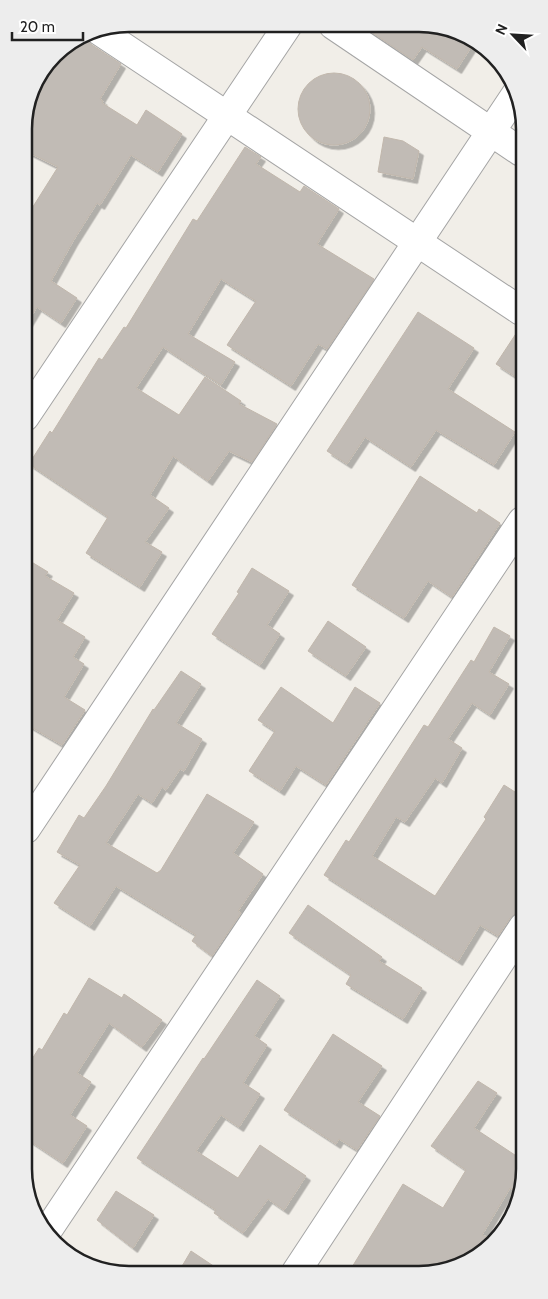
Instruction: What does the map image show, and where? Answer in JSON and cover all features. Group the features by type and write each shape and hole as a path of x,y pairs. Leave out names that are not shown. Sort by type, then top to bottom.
{"street":[{"path":"33,405 283,32"},
{"path":"344,32 516,149"},
{"path":"106,35 516,308"},
{"path":"32,819 511,101"},
{"path":"51,1226 516,531"},
{"path":"300,1266 515,939"}],"building":[{"path":"372,32 438,34 462,42 471,48 457,69 422,47 413,60"},
{"path":"88,42 121,64 100,99 103,101 102,103 137,125 146,110 182,134 158,172 131,155 100,205 97,203 51,281 77,298 61,323 37,307 33,314 33,207 58,167 33,154 34,110 42,86 56,65 65,56"},
{"path":"334,73 354,79 364,89 370,109 364,129 354,139 334,145 314,139 304,129 298,109 304,89 314,79"},
{"path":"384,137 403,141 419,151 413,179 378,172"},
{"path":"245,147 261,157 256,164 300,192 304,186 339,209 317,244 374,279 327,349 318,344 291,386 227,345 256,301 221,279 188,334 235,362 221,385 163,347 136,388 179,415 205,377 241,401 239,404 277,424 252,462 229,451 208,481 173,456 150,495 169,508 145,542 162,552 140,587 86,553 108,517 33,466 33,458 50,431 52,433 99,358 102,360 124,327 126,328 193,219 197,221"},
{"path":"418,312 474,348 448,389 515,432 494,465 436,430 411,467 365,437 347,464 327,451"},
{"path":"516,334 516,377 496,364"},
{"path":"420,476 477,513 479,509 500,523 452,597 428,581 404,618 352,585"},
{"path":"33,563 48,572 45,576 74,593 57,620 85,637 73,657 84,664 64,697 85,710 62,745 32,728"},
{"path":"252,568 289,591 267,625 280,634 260,665 212,634 239,593 237,592"},
{"path":"328,621 366,647 346,676 308,651"},
{"path":"494,627 510,636 489,672 509,684 490,715 472,703 448,739 462,748 442,783 435,778 405,822 396,817 372,856 435,896 486,819 484,817 504,785 515,792 515,914 498,936 480,925 458,961 324,875 346,840 349,842 424,725 428,727 471,660 474,662"},
{"path":"181,671 201,684 176,723 202,739 184,771 180,769 166,790 162,787 152,803 138,794 106,843 157,873 161,870 207,794 254,822 233,853 263,874 238,911 241,913 212,956 192,941 196,935 116,886 90,926 54,903 80,865 57,852 79,815 84,818 106,786 153,709"},
{"path":"281,687 333,723 355,687 380,703 326,785 296,766 280,791 249,771 275,731 258,720"},
{"path":"308,905 382,957 379,961 422,988 403,1019 346,984 351,975 289,933"},
{"path":"89,978 122,998 124,994 162,1020 142,1047 109,1023 77,1073 91,1082 70,1115 87,1126 63,1163 32,1142 32,1059 39,1048 42,1050 64,1013 67,1015"},
{"path":"257,980 280,996 254,1036 267,1045 243,1083 260,1094 239,1127 221,1115 196,1151 238,1178 260,1145 306,1176 284,1210 268,1199 243,1233 214,1213 216,1210 137,1158"},
{"path":"333,1034 382,1066 358,1102 380,1116 357,1150 339,1139 336,1144 284,1110"},
{"path":"478,1081 497,1093 474,1128 515,1155 515,1183 513,1190 510,1188 482,1235 487,1237 484,1242 462,1257 432,1266 353,1266 403,1184 443,1208 466,1170 431,1146"},
{"path":"116,1191 154,1215 133,1248 97,1220"},
{"path":"191,1251 214,1266 182,1266"}]}
